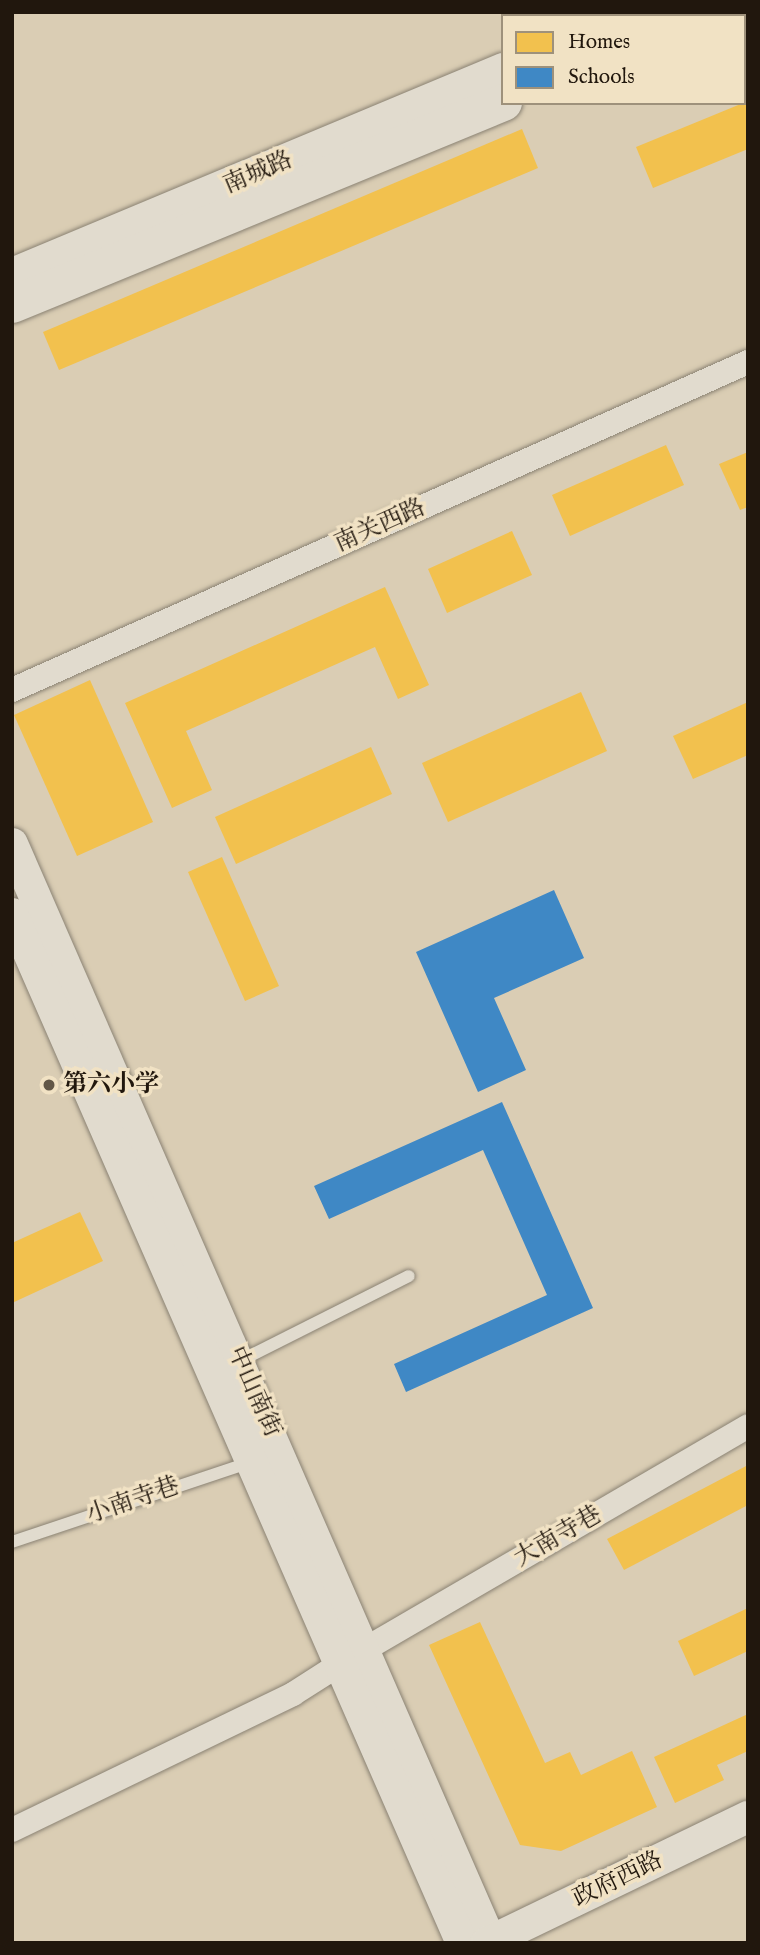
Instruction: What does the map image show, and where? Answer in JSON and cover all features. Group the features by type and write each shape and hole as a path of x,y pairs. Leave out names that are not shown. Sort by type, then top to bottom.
{"main road":[{"name":"南城路","path":"12,276 501,72"},
{"name":"南城路","path":"12,304 501,103"}],"street":[{"name":"南关西路","path":"12,690 748,362"},
{"name":"中山南街","path":"12,844 228,1367 255,1461 340,1664 483,1942"},
{"name":"中山南街","path":"12,914 228,1367 368,1648 483,1942"},
{"name":"大南寺巷","path":"368,1648 748,1426"},
{"path":"12,1830 293,1694 340,1664"},
{"name":"政府西路","path":"483,1942 748,1817"},
{"name":"政府西路","path":"538,1943 748,1839"}],"lane":[{"path":"228,1367 409,1276"},
{"name":"小南寺巷","path":"12,1542 255,1461"}],"building: Homes":[{"path":"748,101 748,149 653,188 636,147 738,105 746,105"},
{"path":"522,129 538,168 59,370 43,332"},
{"path":"666,445 684,485 570,536 552,495"},
{"path":"748,452 748,507 740,510 719,464"},
{"path":"512,531 532,575 447,613 428,569"},
{"path":"385,587 429,685 398,699 375,647 186,731 212,790 172,808 125,703"},
{"path":"90,680 153,822 77,856 14,715"},
{"path":"581,692 607,751 448,822 422,763"},
{"path":"748,702 748,755 693,779 673,736"},
{"path":"371,747 392,794 236,864 215,817"},
{"path":"222,857 279,986 245,1001 188,872"},
{"path":"80,1212 103,1261 12,1303 12,1243"},
{"path":"748,1465 748,1505 624,1570 607,1539"},
{"path":"748,1608 748,1651 694,1676 678,1641"},
{"path":"480,1622 545,1763 570,1752 581,1775 632,1751 657,1807 561,1851 520,1845 429,1645"},
{"path":"748,1714 748,1751 717,1765 724,1780 675,1803 654,1757"}],"building: Schools":[{"path":"554,890 584,958 494,998 526,1070 478,1092 416,952"},
{"path":"502,1102 593,1308 406,1392 394,1364 547,1295 483,1150 329,1219 314,1186"}],"place":[{"name":"第六小学","path":"49,1085"}]}
